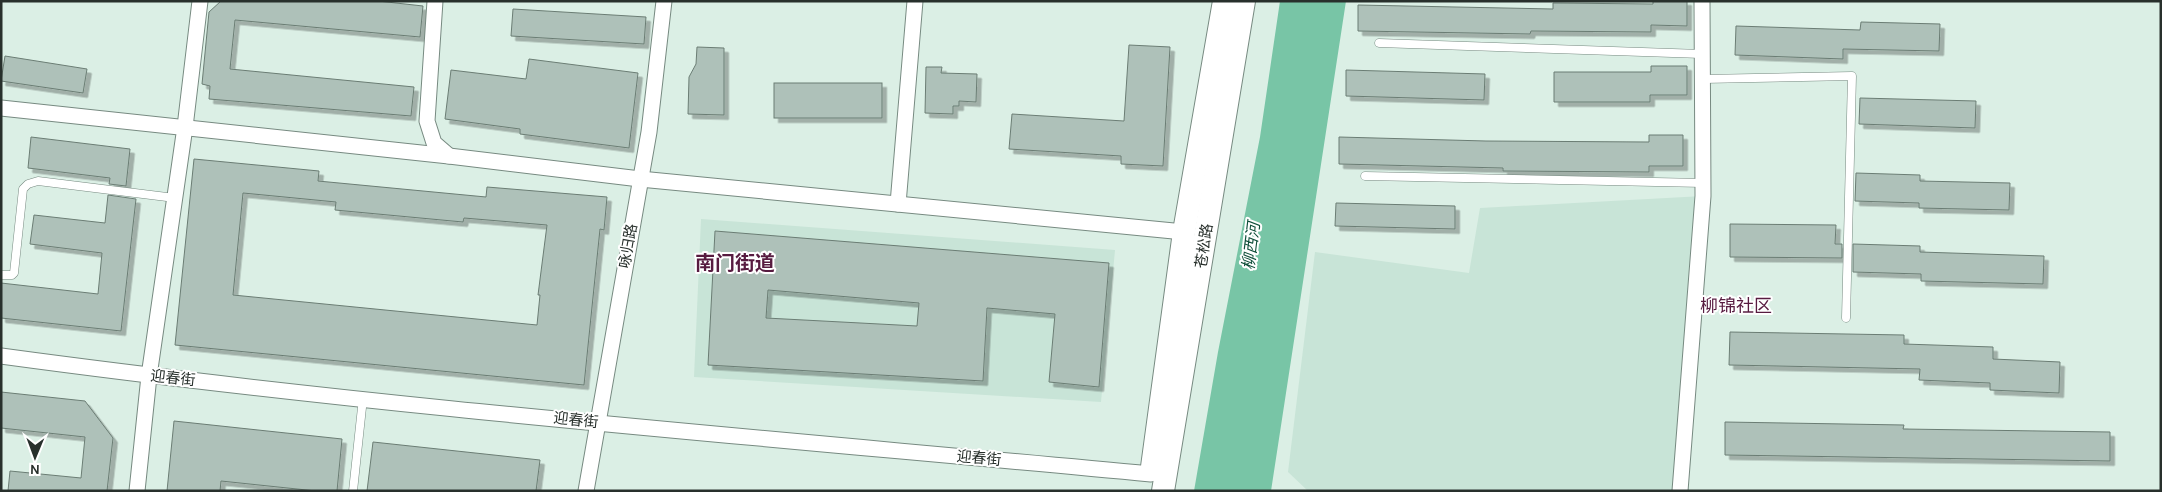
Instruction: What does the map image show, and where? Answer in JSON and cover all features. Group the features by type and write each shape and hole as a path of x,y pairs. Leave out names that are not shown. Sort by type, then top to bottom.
{"main road":[{"name":"苍松路","path":"1154,485 1184,232 1224,1"},
{"name":"苍松路","path":"1154,485 1244,1"}],"street":[{"path":"137,491 149,376 186,127 200,1"},
{"path":"435,1 427,121 434,143 449,156"},
{"name":"咏归路","path":"586,491 649,132 664,1"},
{"path":"898,204 915,1"},
{"path":"1680,491 1703,183 1702,1"},
{"path":"1,108 449,156 640,179 1184,232"},
{"name":"迎春街","path":"1,356 149,376 598,422 1154,485"}],"lane":[{"path":"1379,43 1702,54"},
{"path":"1702,79 1852,76 1846,318"},
{"path":"1365,176 1703,183"},
{"path":"1,275 12,275 14,273 23,190 28,184 38,181 175,198"},
{"path":"353,491 364,398"}],"shaded area":[{"path":"1703,196 1680,491 1308,491 1288,472 1315,252 1469,273 1480,208"},
{"path":"701,219 1115,250 1101,402 694,377"}],"water":[{"name":"柳西河","path":"1280,1 1346,1 1271,491 1194,491 1218,352 1260,137"}],"building":[{"path":"221,1 378,1 423,6 420,37 235,20 230,69 414,87 411,116 209,99 210,86 202,84 209,12"},
{"path":"1653,1 1687,1 1687,26 1651,25 1651,32 1531,31 1530,34 1358,31 1358,5 1553,9 1553,3 1653,4"},
{"path":"513,9 646,17 644,44 511,36"},
{"path":"1861,22 1940,24 1939,51 1843,49 1843,59 1735,55 1736,26 1860,30"},
{"path":"1129,45 1170,47 1163,166 1121,164 1121,156 1009,149 1012,114 1124,121"},
{"path":"697,47 724,48 724,115 688,114 689,77 696,64"},
{"path":"5,56 87,69 83,93 1,81"},
{"path":"529,59 638,73 629,148 520,134 520,129 445,119 451,70 526,79"},
{"path":"1651,66 1687,66 1687,95 1650,95 1650,102 1554,102 1554,72 1651,72"},
{"path":"926,67 942,67 941,73 977,74 976,102 959,101 959,106 953,106 953,114 925,113"},
{"path":"1346,70 1485,74 1484,100 1346,96"},
{"path":"774,83 882,83 882,118 774,118"},
{"path":"1860,98 1976,101 1975,128 1859,124"},
{"path":"1649,135 1683,135 1683,166 1649,166 1649,172 1503,171 1503,168 1339,164 1339,137 1486,141 1649,142"},
{"path":"31,137 130,149 126,186 109,184 110,178 28,168"},
{"path":"194,159 319,171 318,181 486,197 487,187 607,197 604,230 600,229 584,385 175,345","holes":["243,193 336,202 335,210 463,222 464,218 547,225 538,295 540,295 537,325 233,295"]},
{"path":"1856,173 1920,175 1920,181 2010,183 2009,210 1919,208 1919,203 1855,201"},
{"path":"108,195 136,199 121,331 1,318 1,283 98,294 102,253 30,244 34,215 105,223"},
{"path":"1336,203 1455,206 1455,229 1335,226"},
{"path":"1730,224 1836,225 1835,244 1842,244 1842,258 1730,257"},
{"path":"715,231 1109,263 1099,387 1049,382 1055,314 987,308 983,381 708,365","holes":["768,290 919,303 917,326 766,318"]},
{"path":"1853,244 1920,246 1920,252 2044,256 2043,284 1921,281 1921,274 1853,272"},
{"path":"1730,332 1904,335 1904,344 1993,347 1993,359 2060,362 2059,393 1990,390 1990,383 1919,380 1920,369 1729,365"},
{"path":"1,392 85,401 113,438 107,491 8,491 10,471 81,478 85,437 1,428"},
{"path":"174,421 342,439 337,491 316,491 221,481 220,491 167,491"},
{"path":"1725,422 1904,425 1903,429 2110,432 2110,461 1725,455"},
{"path":"373,442 540,460 536,491 367,491"}],"district":[{"name":"南门街道","path":"735,263"},
{"name":"柳锦社区","path":"1736,306"}]}
